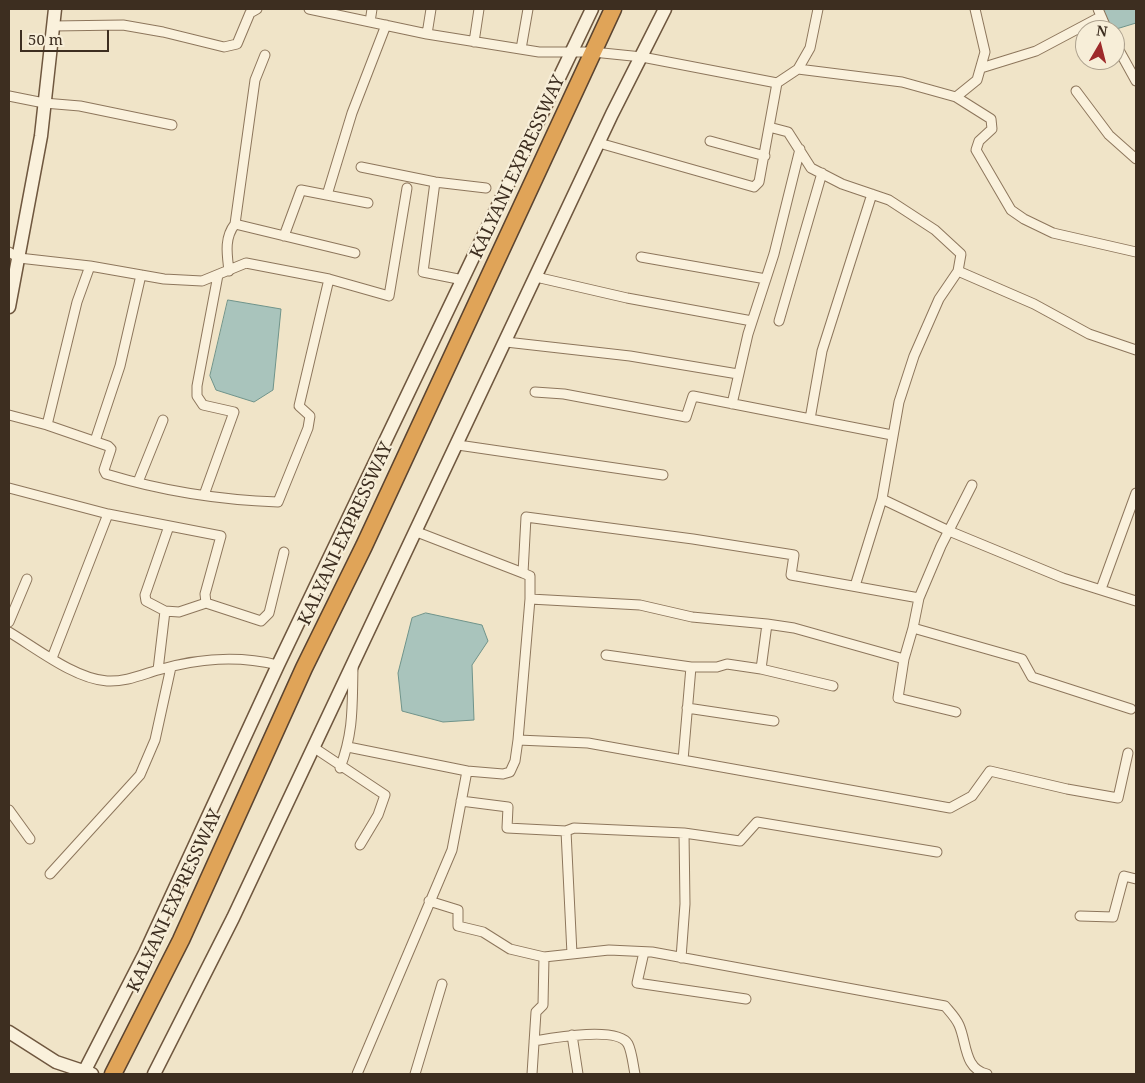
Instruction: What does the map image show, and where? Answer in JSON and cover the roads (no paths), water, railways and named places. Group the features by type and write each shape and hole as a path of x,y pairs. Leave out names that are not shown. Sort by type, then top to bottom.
{"highway":[{"name":"KALYANI EXPRESSWAY","path":"113,1074 181,940 304,668 364,546 613,9"}],"street":[{"path":"9,300 14,255 41,136 55,9"},
{"path":"53,26 123,26 163,32 224,47 237,44 250,13 257,9"},
{"path":"308,9 330,11 370,22 474,42 521,49 593,52 642,58 777,83 798,69 810,48 818,9"},
{"path":"370,22 372,9"},
{"path":"427,34 431,9"},
{"path":"474,42 479,9"},
{"path":"521,49 528,9"},
{"path":"9,1032 56,1062 86,1074 145,953 278,665 592,9"},
{"path":"154,1074 233,918 417,532 599,143 665,9"},
{"path":"956,97 978,80 985,52 975,9"},
{"path":"981,68 1036,52 1099,13"},
{"path":"326,195 352,114 386,25"},
{"path":"229,271 226,246 234,224 255,80 265,55"},
{"path":"1125,61 1136,81"},
{"path":"798,69 902,82 956,97 991,119 992,129 979,141 976,150 1010,210 1053,233 1136,252"},
{"path":"599,143 754,187 759,182 765,156 777,83"},
{"path":"1076,92 1109,136 1136,158"},
{"path":"9,96 44,103 80,106 172,124"},
{"path":"770,127 788,132 811,168 842,184 889,200 934,230 961,254 958,271 939,299 914,356 899,402 882,499 855,586"},
{"path":"710,141 765,156"},
{"path":"732,404 752,321 766,279 800,149"},
{"path":"361,167 435,182 486,188"},
{"path":"779,321 822,173"},
{"path":"435,182 423,272 463,280"},
{"path":"14,255 164,279 202,280 246,263 329,279 389,296 407,188"},
{"path":"284,236 301,190 368,203"},
{"path":"810,420 822,351 872,194"},
{"path":"234,224 355,253"},
{"path":"641,258 766,279"},
{"path":"48,425 77,302 90,266"},
{"path":"958,271 1034,304 1090,334 1136,350"},
{"path":"95,441 120,366 141,275"},
{"path":"204,495 234,412 203,405 197,396 198,378 218,275"},
{"path":"536,277 636,300 752,321"},
{"path":"9,415 48,425 95,441 111,449 104,470 106,474 176,492 242,501 278,502 308,428 310,416 299,406 329,279"},
{"path":"506,342 630,356 738,374"},
{"path":"535,392 564,394 686,417 693,396 892,435"},
{"path":"138,482 163,420"},
{"path":"458,445 663,475"},
{"path":"956,712 898,698 904,659 919,598 972,484"},
{"path":"9,488 108,514 221,536 205,594 206,603"},
{"path":"1101,589 1136,493"},
{"path":"882,499 1062,578 1136,601"},
{"path":"52,658 108,514"},
{"path":"523,573 526,517 693,539 794,555 792,575 919,598"},
{"path":"169,526 145,596 146,601 165,611 179,612 206,603 261,622 268,613 284,552"},
{"path":"348,747 467,771 503,774 510,772 515,761 530,599 530,576 417,532"},
{"path":"9,622 27,579"},
{"path":"530,599 640,605 692,617 794,628 904,659"},
{"path":"158,670 165,611"},
{"path":"761,669 767,624"},
{"path":"913,628 1022,660 1032,677 1131,708"},
{"path":"9,632 84,676 106,681 127,680 200,660 232,657 253,659 278,665"},
{"path":"606,655 690,667 717,667 727,664 761,669 834,686"},
{"path":"340,768 348,747 353,721 353,665"},
{"path":"50,874 140,775 155,740 171,667"},
{"path":"683,760 690,667"},
{"path":"687,708 774,721"},
{"path":"518,740 588,743 950,808 972,796 990,771 1067,789 1118,798 1128,753"},
{"path":"313,747 340,768 385,795 378,815 360,845"},
{"path":"357,1074 375,1037 429,901 452,850 467,771"},
{"path":"461,801 508,807 507,828 566,831 574,828 684,833 740,842 757,822 937,852"},
{"path":"9,810 30,839"},
{"path":"566,831 572,954"},
{"path":"681,958 685,904 684,833"},
{"path":"1080,916 1113,917 1124,876 1136,878"},
{"path":"429,901 458,910 458,926 483,932 510,949 544,957 609,950 644,952 945,1006 959,1024 969,1061 981,1073 987,1074"},
{"path":"644,952 636,983 746,999"},
{"path":"532,1074 536,1012 543,1005 544,957"},
{"path":"415,1074 442,984"},
{"path":"534,1041 572,1035 620,1036 627,1044 635,1074"},
{"path":"572,1035 578,1074"}],"water":[{"path":"1103,9 1136,9 1136,23 1125,26 1125,20 1108,20"},
{"path":"228,300 281,309 273,390 254,402 216,390 210,376"},
{"path":"426,613 482,625 488,641 472,665 474,720 443,722 402,711 398,673 412,618"}]}
